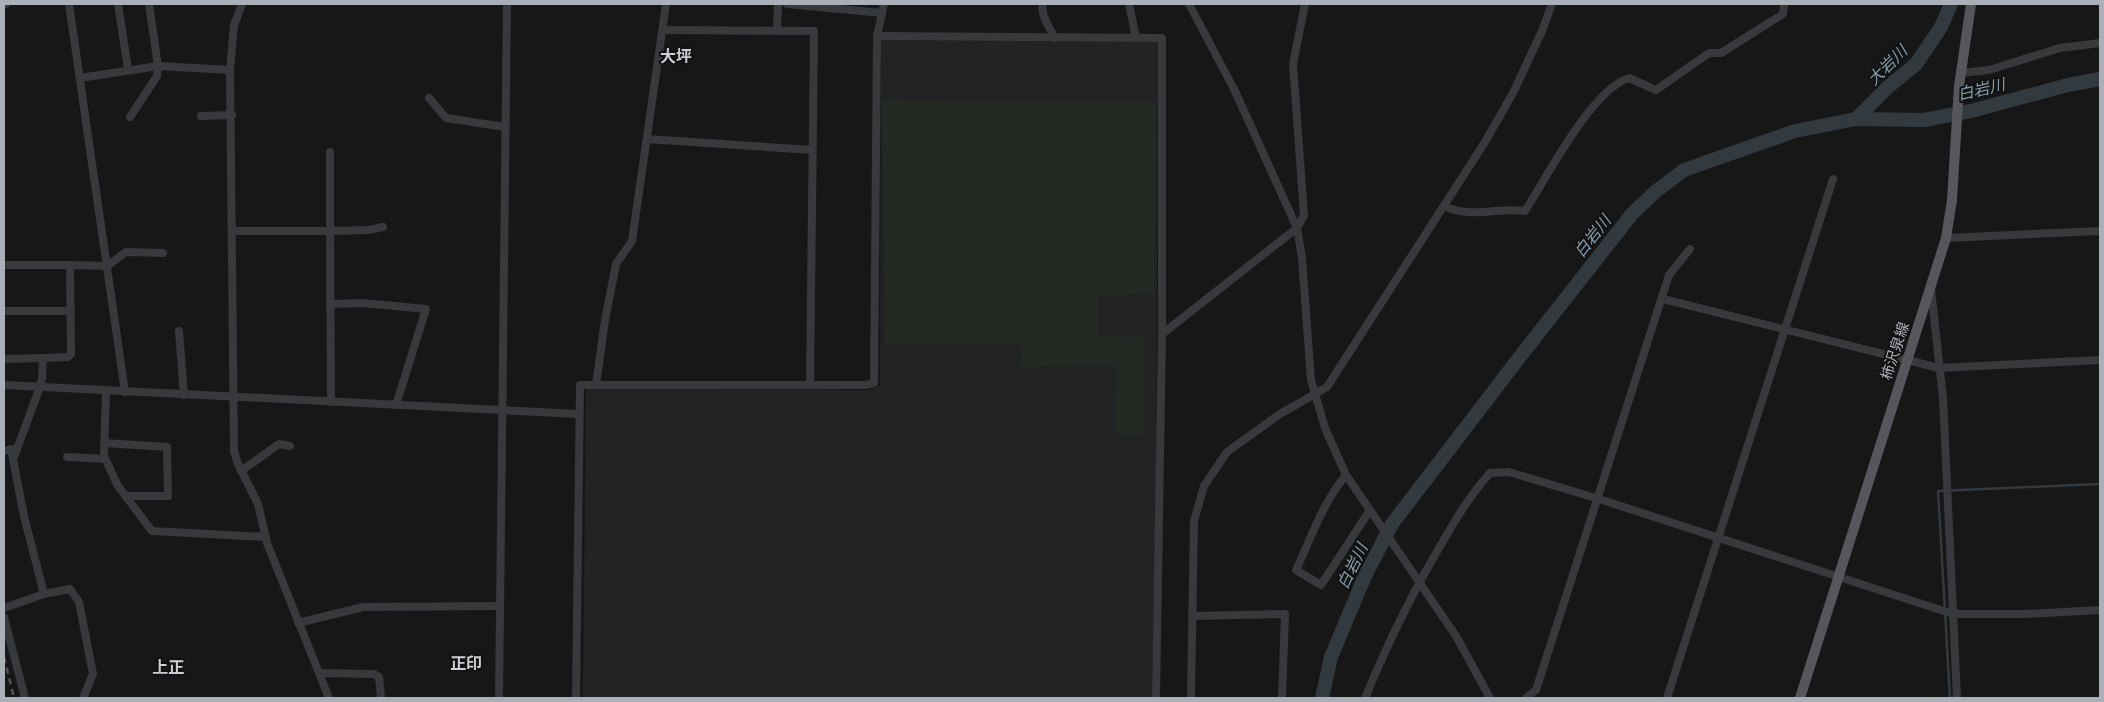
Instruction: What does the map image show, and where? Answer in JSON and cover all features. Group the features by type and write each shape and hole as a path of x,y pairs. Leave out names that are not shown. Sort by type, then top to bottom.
{"main road":[{"name":"柿沢泉線","path":"1800,698 1946,238 1952,200 1960,73 1971,4"}],"street":[{"path":"69,4 125,392"},
{"path":"118,4 128,69"},
{"path":"130,117 156,76 158,66 149,4"},
{"path":"242,4 234,25 230,70 232,115 234,451 241,471 258,504 266,536 298,623 329,698"},
{"path":"499,698 507,4"},
{"path":"596,385 605,320 616,264 632,241 666,4"},
{"path":"777,31 778,4"},
{"path":"787,4 882,13"},
{"path":"576,698 578,414 580,385 866,385 874,383 877,36 884,4"},
{"path":"1043,4 1042,8 1046,20 1055,38"},
{"path":"1129,4 1136,38"},
{"path":"1189,4 1235,91 1297,228 1302,258 1311,380 1325,428 1346,475 1456,636 1490,698"},
{"path":"1162,334 1297,228 1304,215 1293,64 1305,4"},
{"path":"1191,698 1194,521 1204,486 1215,467 1227,452 1280,414 1326,387 1485,142 1514,91 1542,31 1552,4"},
{"path":"1444,206 1456,212 1468,214 1513,209 1525,211 1584,118 1604,93 1619,81 1629,78 1656,90 1709,53 1721,52 1783,14 1784,4"},
{"path":"662,30 814,31 810,385"},
{"path":"877,36 1162,38 1162,334 1156,698"},
{"path":"1960,73 1988,70 2060,48 2100,43"},
{"path":"80,78 128,69 158,66 230,70"},
{"path":"429,98 446,118 505,127"},
{"path":"201,116 232,115"},
{"path":"647,139 812,150"},
{"path":"330,152 330,402"},
{"path":"1667,698 1834,179"},
{"path":"232,230 330,232 369,230 383,227"},
{"path":"1946,238 2100,231"},
{"path":"1526,698 1536,690 1663,299 1669,275 1690,249"},
{"path":"4,265 107,266 126,252 163,253"},
{"path":"4,358 68,357 71,354 70,265"},
{"path":"1931,289 1943,398 1957,698"},
{"path":"1663,299 1940,368 2100,360"},
{"path":"330,304 363,303 426,308 396,405"},
{"path":"4,311 71,311"},
{"path":"179,331 184,395"},
{"path":"13,459 40,387 43,358"},
{"path":"4,385 578,414"},
{"path":"106,391 105,459 118,486 152,530 266,536"},
{"path":"104,443 167,447 168,496 126,496"},
{"path":"241,471 279,444 290,446"},
{"path":"4,451 11,449 24,516 44,594"},
{"path":"67,457 105,459"},
{"path":"1365,698 1388,643 1418,582 1462,508 1490,473 1509,472 1599,498 1953,614 2026,614 2100,610"},
{"path":"1346,475 1338,484 1320,517 1296,570 1321,585 1370,510"},
{"path":"4,608 44,594 70,589 79,602 93,674 83,698"},
{"path":"298,623 363,607 500,606"},
{"path":"1192,616 1286,614 1282,698"},
{"path":"4,617 25,698"},
{"path":"319,673 374,674 380,677 381,698"}],"shaded area":[{"path":"881,40 1158,42 1156,500 1152,698 583,698 586,389 871,390 880,385"},
{"path":"882,100 1156,101 1154,294 1098,296 1098,336 1145,337 1144,434 1115,434 1117,366 1021,367 1022,345 885,344"}],"waterway":[{"name":"大岩川","path":"1856,119 1888,87 1916,64 1941,27 1951,4"},
{"name":"白岩川","path":"1322,698 1331,657 1365,576 1392,524 1632,214 1655,192 1684,170 1795,131 1856,119 1924,120 1971,111 2068,85 2100,79"},
{"path":"1950,698 1938,491 2100,484"}],"railway":[{"path":"4,657 14,698"}],"district":[{"name":"大坪","path":"676,56"},
{"name":"正印","path":"466,663"},
{"name":"上正","path":"168,667"}]}
